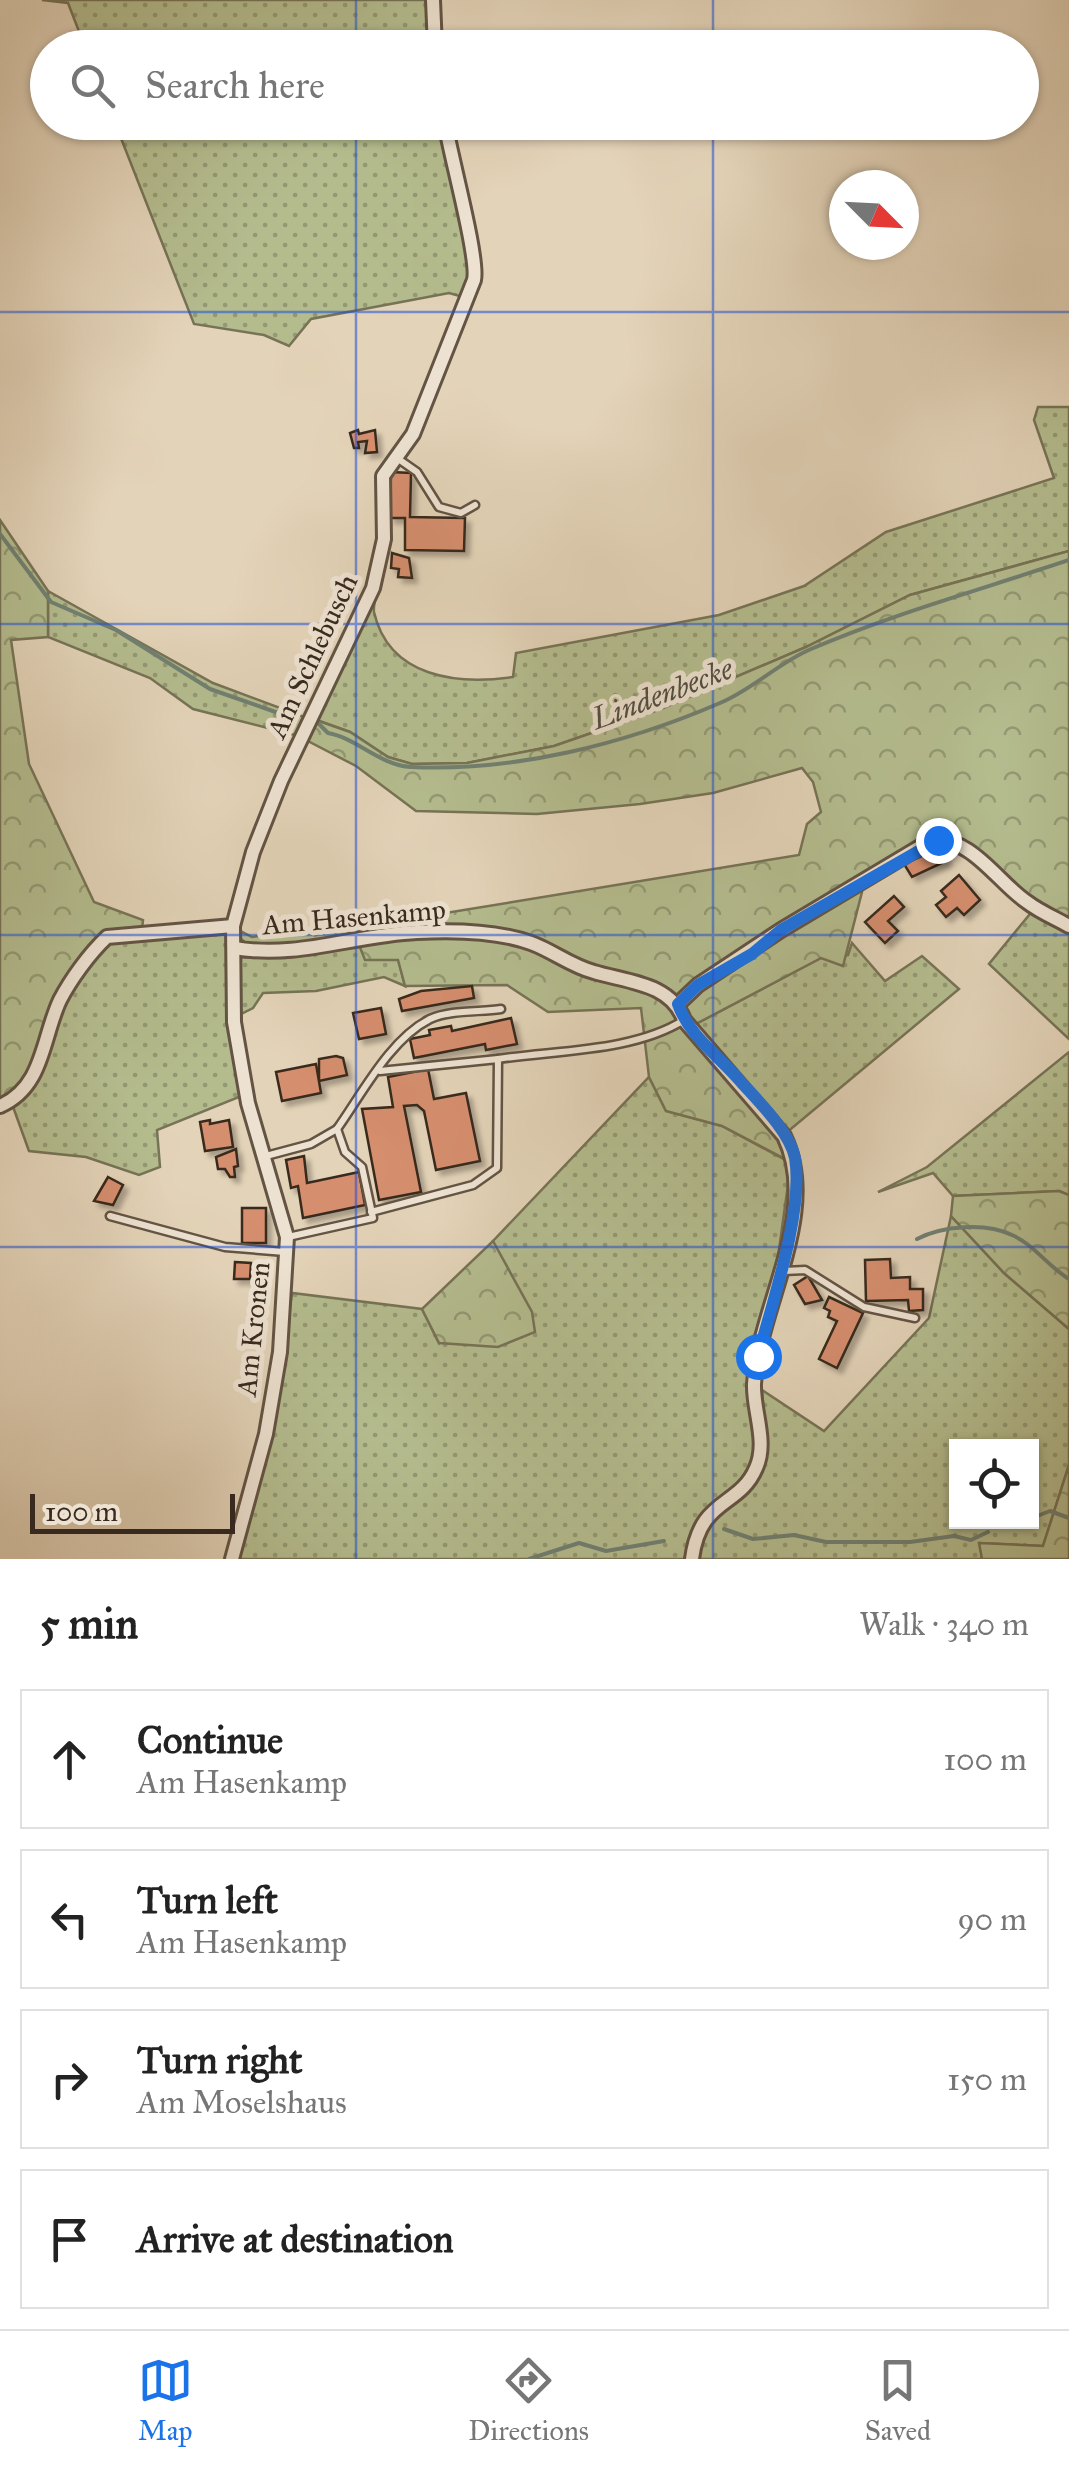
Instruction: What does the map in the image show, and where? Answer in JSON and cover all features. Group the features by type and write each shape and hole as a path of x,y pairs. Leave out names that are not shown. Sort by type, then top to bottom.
{"street":[{"path":"432,0 433,30"},
{"name":"Am Schlebusch","path":"233,926 252,852 276,793 373,588 384,539 381,485 418,422 476,270 450,140"},
{"path":"692,1559 697,1530 707,1514 756,1469 760,1449 754,1386 793,1208 795,1157 784,1136 743,1083 684,1020 678,1004 698,985 752,954 781,930 924,844 944,840 966,849 1027,902 1069,926"},
{"path":"0,1106 11,1101 35,1075 60,1000 107,937 233,926"},
{"name":"Am Kronen","path":"232,1559 266,1434 282,1334 286,1245 266,1156 248,1103 234,1022 233,926"},
{"name":"Am Hasenkamp","path":"234,948 266,954 304,952 416,932 507,938 542,948 570,965 640,984 678,1004"}],"lane":[{"path":"397,458 417,472 439,508 462,512 475,506"},
{"path":"266,1156 311,1144 337,1130 396,1048 433,1017 501,1010"},
{"path":"380,1072 618,1042 669,1029 684,1020"},
{"path":"371,1212 473,1185 497,1168 498,1059"},
{"path":"110,1216 225,1247 286,1245 373,1218 362,1167 345,1152 337,1130"},
{"path":"781,1273 795,1267 805,1270 864,1307 915,1318"}],"green space":[{"path":"42,0 429,0 430,30 78,30 68,3"},
{"path":"122,140 446,140 472,265 463,297 449,293 311,319 289,346 264,335 194,324"},
{"path":"1038,407 1069,407 1069,551 910,595 806,647 661,709 554,746 467,763 412,764 388,757 350,732 314,719 375,592 374,612 382,634 410,664 428,672 470,680 513,677 516,653 719,615 804,586 886,532 1054,478 1034,420"},
{"path":"0,520 48,591 48,637 11,640 29,764 94,902 143,920 142,929 110,931 86,954 32,1075 0,1103"},
{"path":"1069,551 1069,929 945,838 857,885 862,892 843,966 821,958 694,1025 782,1139 791,1162 722,1126 666,1111 649,1077 641,1008 548,1012 507,985 405,986 398,960 365,960 359,945 401,937 405,916 421,917 799,855 807,824 821,812 813,782 802,768 713,793 640,804 537,814 416,811 356,766 304,739 313,719 350,732 388,757 412,764 467,763 554,746 661,709 806,647 910,595"},
{"path":"48,591 213,683 307,718 299,736 193,709 150,678 48,637"},
{"path":"1034,909 1069,929 1069,1039 989,964"},
{"path":"405,916 402,930 314,947 249,946 239,937 242,932 252,937"},
{"path":"216,929 229,935 244,1095 157,1130 160,1167 139,1175 86,1157 29,1151 12,1104 62,1001 106,942"},
{"path":"852,943 885,981 922,956 959,989 786,1133 694,1025 821,958 848,955"},
{"path":"359,945 398,959 405,986 384,977 316,991 263,993 253,1008 237,1016 236,963 242,957 286,958"},
{"path":"1069,1052 1069,1195 1059,1191 953,1196 933,1173 878,1192 927,1167"},
{"path":"649,1077 666,1111 722,1126 791,1163 777,1264 762,1323 757,1449 741,1479 700,1525 688,1559 236,1559 284,1353 292,1293 422,1309 439,1343 499,1258 493,1241"},
{"path":"1059,1191 1069,1195 1069,1329 1004,1273 951,1216 953,1196"},
{"path":"951,1216 1004,1273 1069,1329 1069,1465 1043,1546 980,1543 982,1559 694,1559 702,1532 740,1495 759,1461 764,1427 762,1390 824,1431 929,1318"},
{"path":"493,1241 532,1312 535,1332 498,1347 439,1343 422,1309"},
{"path":"1069,1465 1069,1559 982,1559 979,1543 1043,1546"}],"building":[{"path":"358,430 359,434 375,430 377,452 365,453 367,441 358,442 359,448 354,448 350,433"},
{"path":"391,472 411,473 410,517 465,518 464,551 405,550 405,518 390,518"},
{"path":"392,553 409,558 412,578 398,577 399,569 391,568"},
{"path":"941,847 946,861 912,877 904,864"},
{"path":"959,875 980,900 964,915 957,908 946,917 936,905 946,897 941,891"},
{"path":"894,896 904,907 888,921 898,931 885,943 865,922"},
{"path":"472,986 474,998 402,1011 399,999 421,991"},
{"path":"381,1008 386,1034 359,1039 353,1013"},
{"path":"511,1018 517,1044 486,1050 485,1044 414,1058 410,1039 430,1035 429,1030 451,1026 452,1031"},
{"path":"343,1058 347,1075 319,1081 319,1059"},
{"path":"316,1064 321,1093 282,1101 276,1072"},
{"path":"428,1069 434,1099 466,1093 480,1161 436,1170 424,1111 417,1105 404,1106 421,1192 379,1200 362,1109 393,1107 388,1077"},
{"path":"210,1120 210,1124 229,1120 233,1147 205,1151 200,1122"},
{"path":"236,1149 238,1166 234,1167 235,1177 230,1177 225,1169 218,1169 216,1157"},
{"path":"304,1156 307,1183 359,1172 365,1205 303,1218 298,1186 291,1188 286,1160"},
{"path":"108,1177 123,1185 113,1205 94,1201"},
{"path":"242,1208 266,1208 266,1243 242,1243"},
{"path":"890,1259 891,1278 910,1277 910,1289 923,1289 923,1310 909,1311 908,1300 866,1301 865,1260"},
{"path":"235,1262 251,1263 250,1279 234,1279"},
{"path":"808,1276 822,1300 805,1304 794,1285"},
{"path":"829,1297 863,1313 837,1368 819,1359 837,1321 828,1317 830,1311 824,1308"}],"waterway":[{"name":"Lindenbecke","path":"0,534 51,602 116,630 210,689 281,714"},
{"name":"Lindenbecke","path":"318,723 328,733 389,762 411,767 489,765 568,752 646,731 720,703 799,655 843,636 1069,560"},
{"path":"917,1239 964,1227 1001,1231 1027,1244 1069,1279"},
{"path":"1039,1515 1050,1511 1069,1518"},
{"path":"724,1529 753,1539 794,1535 826,1542 910,1542 954,1536 971,1540 988,1532"},
{"path":"529,1559 579,1543 606,1551 664,1541"}],"route":[{"path":"758,1356 781,1273 793,1208 795,1157 784,1136 743,1083 684,1020 678,1004 698,985 752,954 781,930 924,844 938,840"}]}
